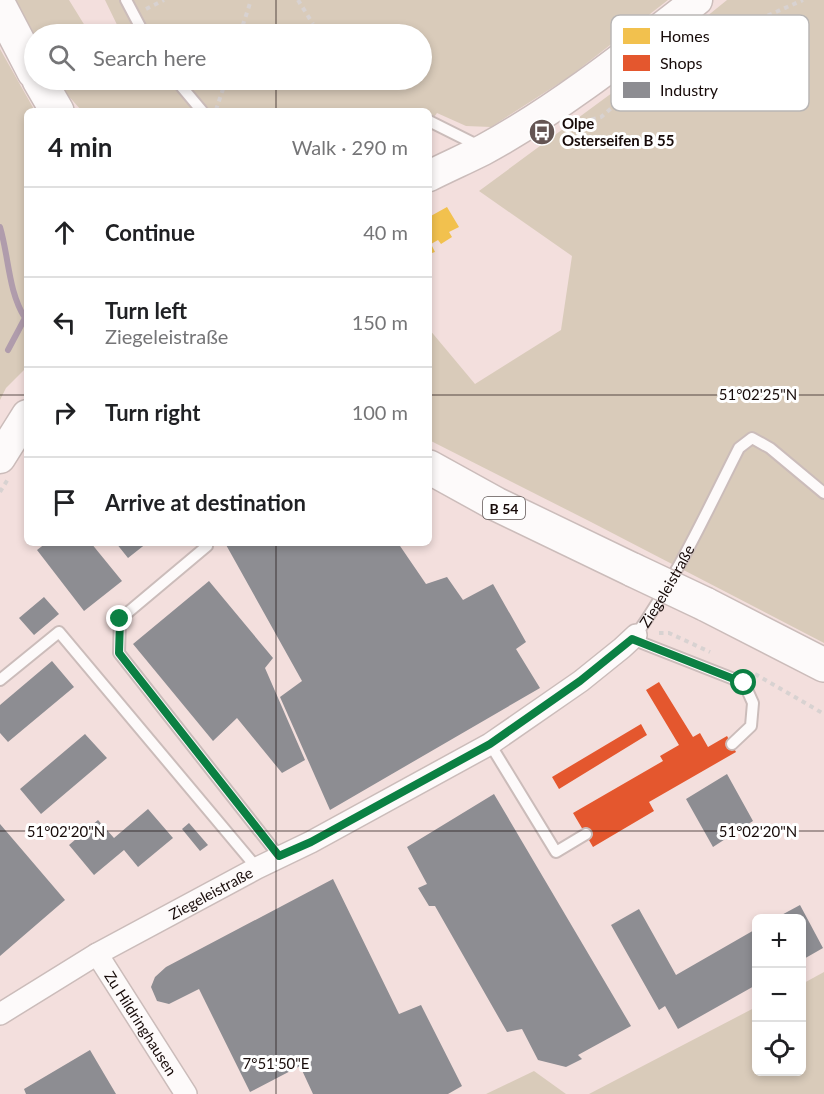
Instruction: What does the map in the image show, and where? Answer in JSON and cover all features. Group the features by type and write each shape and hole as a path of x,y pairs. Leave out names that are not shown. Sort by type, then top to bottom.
{"main road":[{"path":"0,7 24,53"},
{"path":"45,90 55,108"},
{"name":"B 54","path":"432,469 496,504 705,604 824,665"}],"street":[{"path":"677,15 697,0"},
{"path":"432,175 484,149 611,64"},
{"path":"0,458 24,420"},
{"name":"Ziegeleistraße","path":"0,1014 97,954 256,868 311,842 490,744 580,681 634,637"},
{"name":"Zu Hildringhausen","path":"97,954 186,1094"}],"lane":[{"path":"126,0 139,24"},
{"path":"184,90 199,108"},
{"path":"432,123 484,149"},
{"name":"Ziegeleistraße","path":"634,637 650,615 685,555 740,448 752,438 770,448 824,493"},
{"path":"207,546 120,619 119,653 279,856"},
{"path":"0,680 59,632 256,868"},
{"path":"634,637 744,683 753,703 751,726 732,744"},
{"path":"490,744 556,852 586,834"}],"path":[{"path":"134,14 164,0"},
{"path":"243,24 251,0"},
{"path":"298,0 313,24"},
{"path":"768,15 802,0"},
{"path":"217,108 223,90"},
{"path":"572,124 601,117 611,108"}],"shaded area":[{"path":"11,0 69,0 84,24 24,24"},
{"path":"105,0 668,0 649,15 611,15 611,44 569,77 491,127 466,126 437,113 432,120 432,108 79,108 63,90 432,90 432,24 117,24"},
{"path":"727,0 824,0 824,643 432,442 432,333 475,384 561,330 572,256 479,191 611,94 611,111 809,111 809,15 708,15"},
{"path":"0,49 33,108 24,108 24,370 6,388 0,400"},
{"path":"824,972 824,1094 589,1094 752,1009 752,1076 806,1076 806,982"},
{"path":"534,1071 566,1094 486,1094"}],"building: Homes":[{"path":"447,207 459,227 449,232 452,237 441,244 438,240 432,243 432,215"}],"building: Shops":[{"path":"659,682 693,737 700,733 708,747 727,736 736,752 649,802 654,811 593,847 573,813 663,761 660,756 679,745 646,690"},
{"path":"641,724 647,735 559,789 552,777"}],"building: Industry":[{"path":"42,546 93,546 122,581 84,611 37,550"},
{"path":"118,546 143,546 128,558"},
{"path":"227,546 400,546 426,584 447,577 463,600 493,584 526,642 516,649 540,688 330,810 280,697 302,681"},
{"path":"209,581 273,658 265,668 305,760 282,773 237,718 213,741 133,644"},
{"path":"44,597 59,614 34,635 19,618"},
{"path":"52,661 74,687 8,742 0,733 0,705"},
{"path":"85,734 107,758 41,814 20,789"},
{"path":"727,774 753,821 713,847 686,799"},
{"path":"494,794 631,1026 578,1055 582,1059 566,1067 538,1060 522,1029 507,1032 435,906 429,906 418,888 427,884 407,847"},
{"path":"148,809 173,838 138,867 124,850 94,875 69,845 98,820 114,838"},
{"path":"189,823 208,845 200,851 182,829"},
{"path":"0,824 65,900 0,956"},
{"path":"333,879 399,1014 421,1005 462,1086 448,1094 313,1094 300,1066 250,1092 199,989 169,1004 157,1001 151,987 155,977 166,967"},
{"path":"800,905 805,914 783,914"},
{"path":"639,909 676,975 752,931 752,987 678,1029 665,1006 659,1010 611,925"},
{"path":"806,916 823,948 806,958"},
{"path":"90,1050 116,1094 26,1094 24,1089"}],"waterway":[{"path":"0,227 15,297 24,316"},
{"path":"8,350 24,320"}],"place":[{"name":"Olpe Osterseifen B 55","path":"542,132"}],"route":[{"path":"120,619 119,653 279,856 311,842 490,744 580,681 632,639 744,683"}]}
